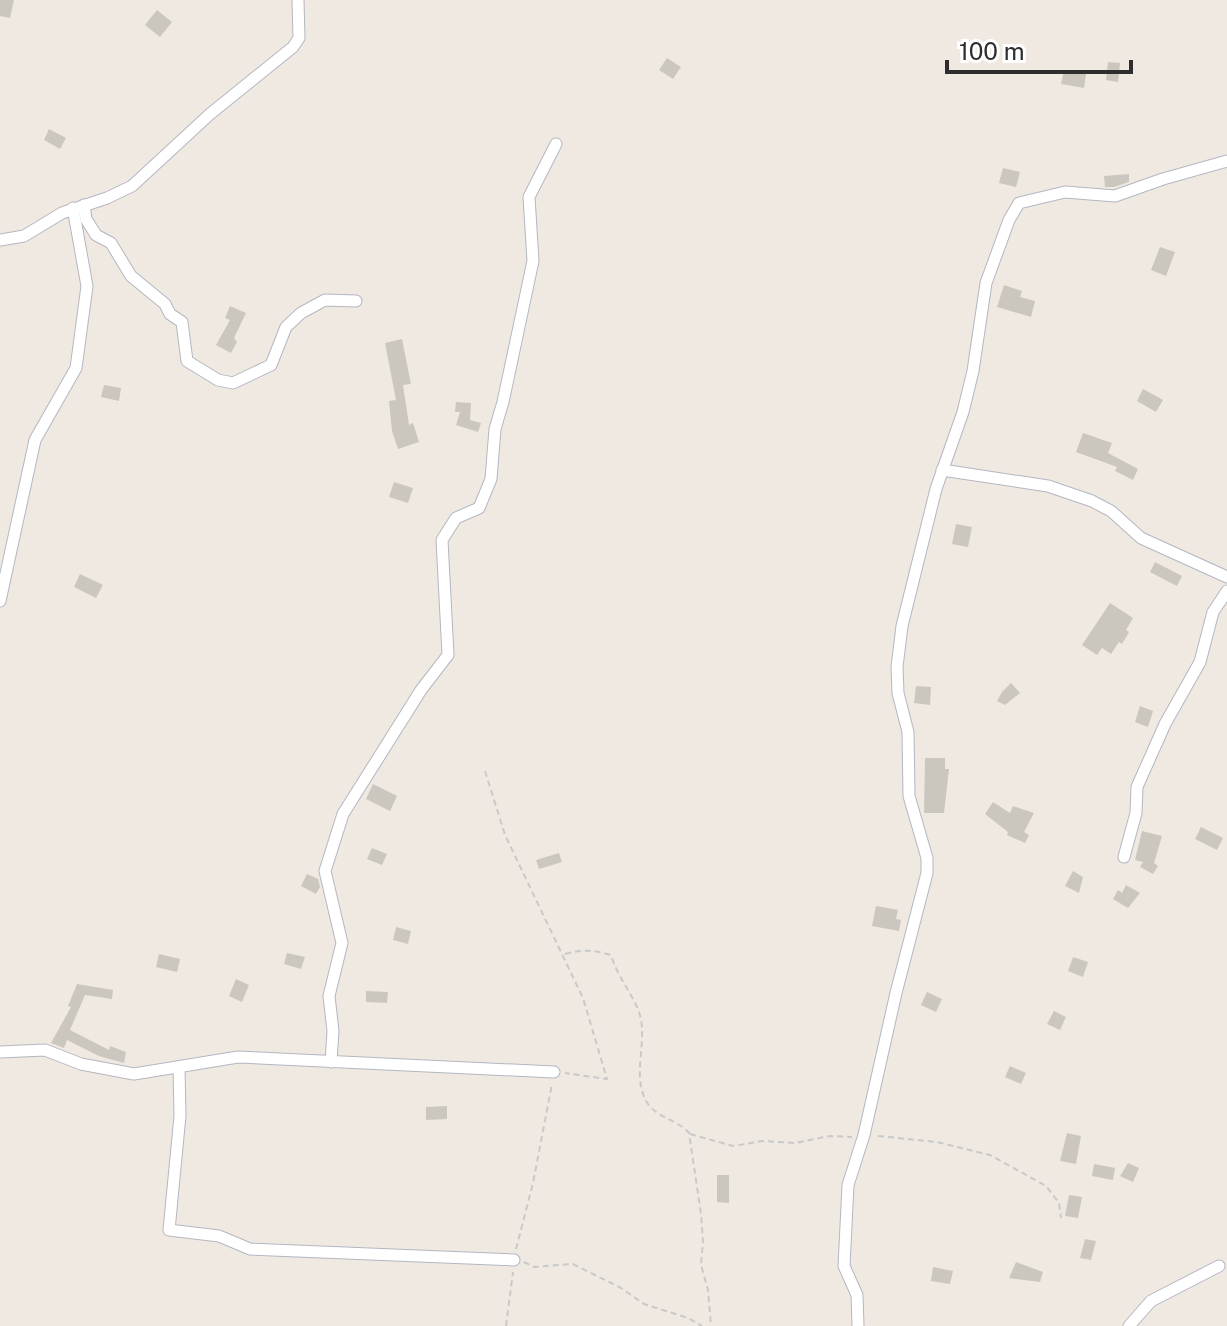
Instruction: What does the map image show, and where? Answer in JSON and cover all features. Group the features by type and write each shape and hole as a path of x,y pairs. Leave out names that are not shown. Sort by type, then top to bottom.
{"street":[{"path":"0,240 24,236 78,207 132,186 210,114 293,47 299,38 298,0"},
{"path":"331,1062 333,1031 329,996 342,943 325,871 343,814 412,703 448,655 442,540 456,518 479,508 491,479 495,429 533,261 529,197 556,144"},
{"path":"858,1326 857,1295 844,1266 848,1185 864,1135 927,873 927,858 909,796 908,732 899,704 897,667 902,626 942,470 963,412 991,265 1019,203 1065,192 1115,196 1227,161"},
{"path":"78,207 94,231 111,243 132,278 182,322 188,362 218,380 237,383 271,365 288,325 319,302 327,299 356,301"},
{"path":"0,601 35,440 76,368 87,286 78,207"},
{"path":"942,470 1048,486 1092,501 1111,511 1141,538 1227,577"},
{"path":"1124,857 1136,813 1137,787 1165,724 1200,662 1213,612 1227,591"},
{"path":"0,1052 45,1050 81,1064 134,1074 238,1057 554,1072"},
{"path":"179,1067 180,1116 169,1230 219,1236 250,1249 514,1260"},
{"path":"1129,1326 1151,1301 1219,1266"}],"path":[{"path":"485,771 505,835 583,998 607,1079 554,1072 533,1183 514,1260 506,1326"},
{"path":"563,955 577,950 594,950 611,955 620,981 638,1011 642,1041 641,1087 646,1102 689,1133 733,1146 763,1141 795,1143 830,1136 864,1135 937,1142 990,1155 1046,1186 1059,1203 1061,1218"},
{"path":"689,1133 701,1214 701,1265 708,1290 711,1326"},
{"path":"514,1260 534,1267 573,1264 621,1288 644,1304 688,1318 702,1326"}],"building":[{"path":"0,0 14,0 10,18 0,16"},
{"path":"157,10 172,22 160,37 145,25"},
{"path":"667,58 681,67 673,79 659,70"},
{"path":"1108,62 1120,63 1118,82 1106,80"},
{"path":"1064,71 1086,74 1084,88 1061,84"},
{"path":"49,129 66,138 60,149 44,140"},
{"path":"1003,168 1020,172 1016,187 999,183"},
{"path":"1129,174 1129,182 1105,187 1104,176"},
{"path":"1160,247 1175,252 1166,276 1151,270"},
{"path":"1004,285 1022,291 1020,297 1035,301 1031,317 997,307"},
{"path":"230,306 246,313 234,338 237,342 231,353 216,345 230,320 225,318"},
{"path":"402,339 411,384 403,385 409,425 413,423 419,442 398,449 392,431 389,401 396,400 385,343"},
{"path":"104,385 121,388 119,401 101,397"},
{"path":"1143,389 1163,400 1156,412 1137,401"},
{"path":"456,402 471,403 470,420 481,423 478,432 456,425 460,412 455,412"},
{"path":"1083,433 1112,443 1108,453 1138,469 1133,480 1115,471 1117,467 1076,452"},
{"path":"394,482 413,488 408,503 389,497"},
{"path":"956,524 972,527 968,547 952,544"},
{"path":"1155,562 1182,576 1177,586 1150,572"},
{"path":"80,574 103,585 96,598 74,587"},
{"path":"1110,603 1133,618 1122,644 1119,642 1111,654 1102,648 1097,655 1082,645"},
{"path":"1011,683 1020,693 1005,705 997,701 1002,692"},
{"path":"916,686 931,687 930,705 914,703"},
{"path":"1140,706 1153,711 1148,727 1135,722"},
{"path":"925,758 945,758 945,769 949,769 944,813 924,813"},
{"path":"373,784 397,796 390,811 366,799"},
{"path":"993,802 1010,813 1013,806 1034,813 1024,832 1029,835 1025,843 1007,835 1008,832 985,814"},
{"path":"1201,827 1223,838 1217,850 1195,839"},
{"path":"1142,831 1162,836 1154,863 1158,866 1153,874 1140,867 1143,862 1135,860"},
{"path":"372,848 387,854 382,865 367,859"},
{"path":"559,853 562,862 539,869 536,860"},
{"path":"1073,871 1083,877 1079,893 1065,886"},
{"path":"307,874 318,879 320,887 316,894 301,886"},
{"path":"1126,885 1140,893 1128,908 1113,899 1118,890 1122,893"},
{"path":"876,906 898,910 896,919 901,920 899,931 872,926"},
{"path":"396,927 411,931 408,944 393,940"},
{"path":"287,953 305,957 301,969 284,964"},
{"path":"159,954 180,959 177,972 156,967"},
{"path":"1073,957 1088,962 1083,977 1068,971"},
{"path":"236,979 249,985 242,1002 229,996"},
{"path":"77,984 113,990 112,999 85,995 70,1030 109,1050 110,1046 126,1052 124,1063 99,1056 67,1040 64,1048 51,1043 71,1007 68,1006"},
{"path":"366,991 388,992 387,1003 366,1002"},
{"path":"927,992 942,999 936,1012 921,1005"},
{"path":"1054,1011 1066,1017 1060,1030 1047,1024"},
{"path":"1010,1066 1026,1073 1021,1084 1005,1077"},
{"path":"447,1106 447,1119 426,1120 426,1107"},
{"path":"1067,1133 1081,1136 1076,1164 1060,1161"},
{"path":"1128,1163 1139,1168 1133,1182 1120,1176"},
{"path":"1094,1164 1115,1168 1113,1180 1092,1176"},
{"path":"717,1175 729,1175 729,1203 717,1202"},
{"path":"1069,1195 1082,1197 1078,1218 1065,1216"},
{"path":"1085,1239 1096,1241 1091,1260 1080,1258"},
{"path":"1016,1262 1043,1272 1040,1282 1009,1278"},
{"path":"933,1267 953,1271 950,1284 931,1281"}]}
